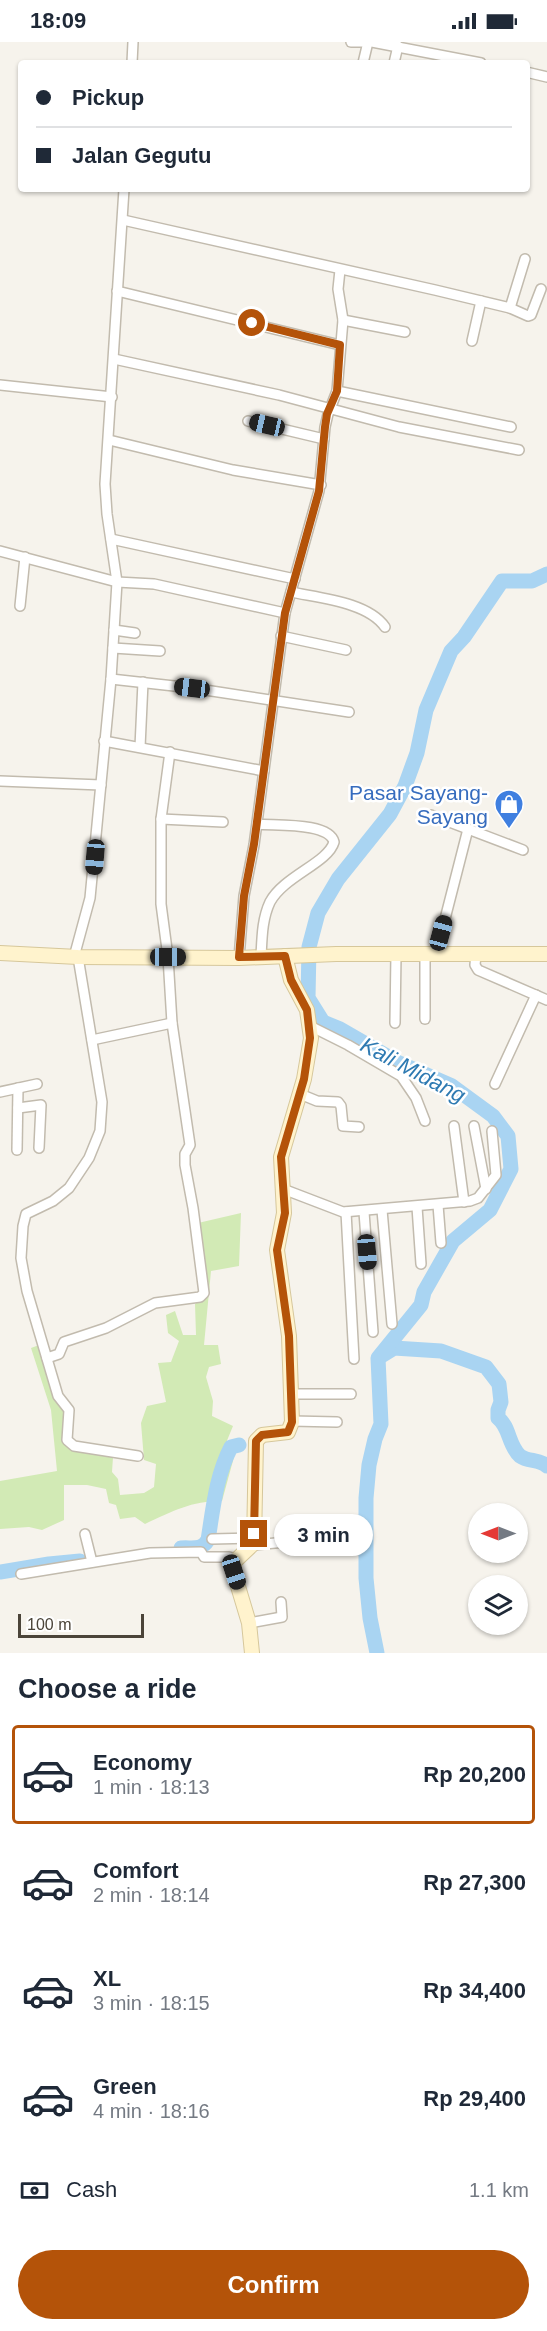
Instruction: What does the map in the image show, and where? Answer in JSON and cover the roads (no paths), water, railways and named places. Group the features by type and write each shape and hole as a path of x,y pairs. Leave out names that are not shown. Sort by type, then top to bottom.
{"street":[{"path":"132,60 133,42"},
{"path":"351,42 398,46 457,60"},
{"path":"364,60 369,42"},
{"path":"395,60 398,46"},
{"path":"429,60 430,53"},
{"path":"530,73 547,77"},
{"path":"124,192 105,484 117,582 113,648 90,898 76,957 102,1102 102,1120 96,1144 79,1176 53,1201 28,1212 23,1226 21,1258 34,1316 58,1396 69,1410 66,1437 70,1443 81,1448 138,1456"},
{"path":"123,220 481,301 530,316 541,289"},
{"path":"510,308 525,259"},
{"path":"239,957 244,896 257,824 281,636 285,613 321,485 324,439 330,408 337,391 343,320 338,289 340,270"},
{"path":"117,291 340,345"},
{"path":"472,341 481,301"},
{"path":"343,320 405,332"},
{"path":"114,359 330,408 399,427 519,450"},
{"path":"0,385 112,397"},
{"path":"337,391 511,427"},
{"path":"249,421 324,439"},
{"path":"109,440 233,470 321,485"},
{"path":"111,539 295,579"},
{"path":"0,551 117,582 154,584 285,613"},
{"path":"20,606 25,557"},
{"path":"291,592 368,611 385,627"},
{"path":"114,630 135,633"},
{"path":"281,636 346,650"},
{"path":"113,648 160,651"},
{"path":"111,679 349,711"},
{"path":"140,747 143,682"},
{"path":"104,741 264,771"},
{"path":"47,1358 59,1354 64,1342 106,1328 155,1303 200,1297 204,1293 194,1208 185,1165 185,1154 190,1148 190,1143 172,1023 168,957 161,904 160,819 170,752"},
{"path":"0,782 101,785"},
{"path":"431,815 523,850"},
{"path":"160,819 223,822"},
{"path":"257,824 322,830 332,836 334,842 331,849 318,862 299,873 282,887 271,901 263,925 261,957"},
{"path":"425,1019 430,954 468,830"},
{"path":"0,952 76,957 547,954"},
{"path":"395,1023 396,954"},
{"path":"476,954 475,965 478,970 547,1000"},
{"path":"252,1653 249,1623 234,1572 235,1559 253,1542 256,1441 262,1435 288,1432 292,1421 287,1308 277,1250 285,1213 281,1157 300,1094 309,1052 310,1026 307,1010 288,974 292,956"},
{"path":"495,1084 536,995"},
{"path":"92,1040 172,1023"},
{"path":"310,1026 401,1076 416,1098 425,1121"},
{"path":"0,1092 37,1084"},
{"path":"17,1150 18,1088"},
{"path":"300,1094 317,1101 338,1102 341,1106 343,1126 359,1127"},
{"path":"18,1108 41,1105 39,1148"},
{"path":"454,1126 464,1202"},
{"path":"474,1126 486,1189"},
{"path":"283,1189 346,1212 464,1202 478,1198 496,1175 492,1131"},
{"path":"438,1205 441,1243"},
{"path":"417,1207 421,1264"},
{"path":"382,1210 392,1324"},
{"path":"346,1212 354,1359"},
{"path":"364,1212 374,1332"},
{"path":"292,1394 351,1394"},
{"path":"292,1421 337,1422"},
{"path":"85,1534 92,1559"},
{"path":"212,1539 253,1542 329,1538"},
{"path":"21,1574 92,1559 150,1553 201,1552 204,1557 235,1559"},
{"path":"249,1623 282,1617 281,1602"}],"waterway":[{"name":"Kali Midang","path":"377,1653 370,1618 366,1578 366,1498 369,1465 381,1424 378,1358 421,1305 424,1292 453,1241 490,1210 511,1169 508,1136 493,1116 452,1086 399,1063 340,1029 323,1022 308,998 309,947 318,913 338,879 390,814 405,786 417,753 426,710 451,651 464,637 502,581 532,581 547,574"},
{"path":"381,1356 394,1348 441,1351 486,1367 499,1384 501,1402 498,1418 505,1426 516,1452 523,1458 541,1462 547,1466"},
{"path":"181,1548 199,1547 208,1540 222,1469 231,1447 239,1445"},
{"path":"0,1572 80,1561"}],"place":[{"name":"Pasar Sayang- Sayang","path":"509,830"}]}
